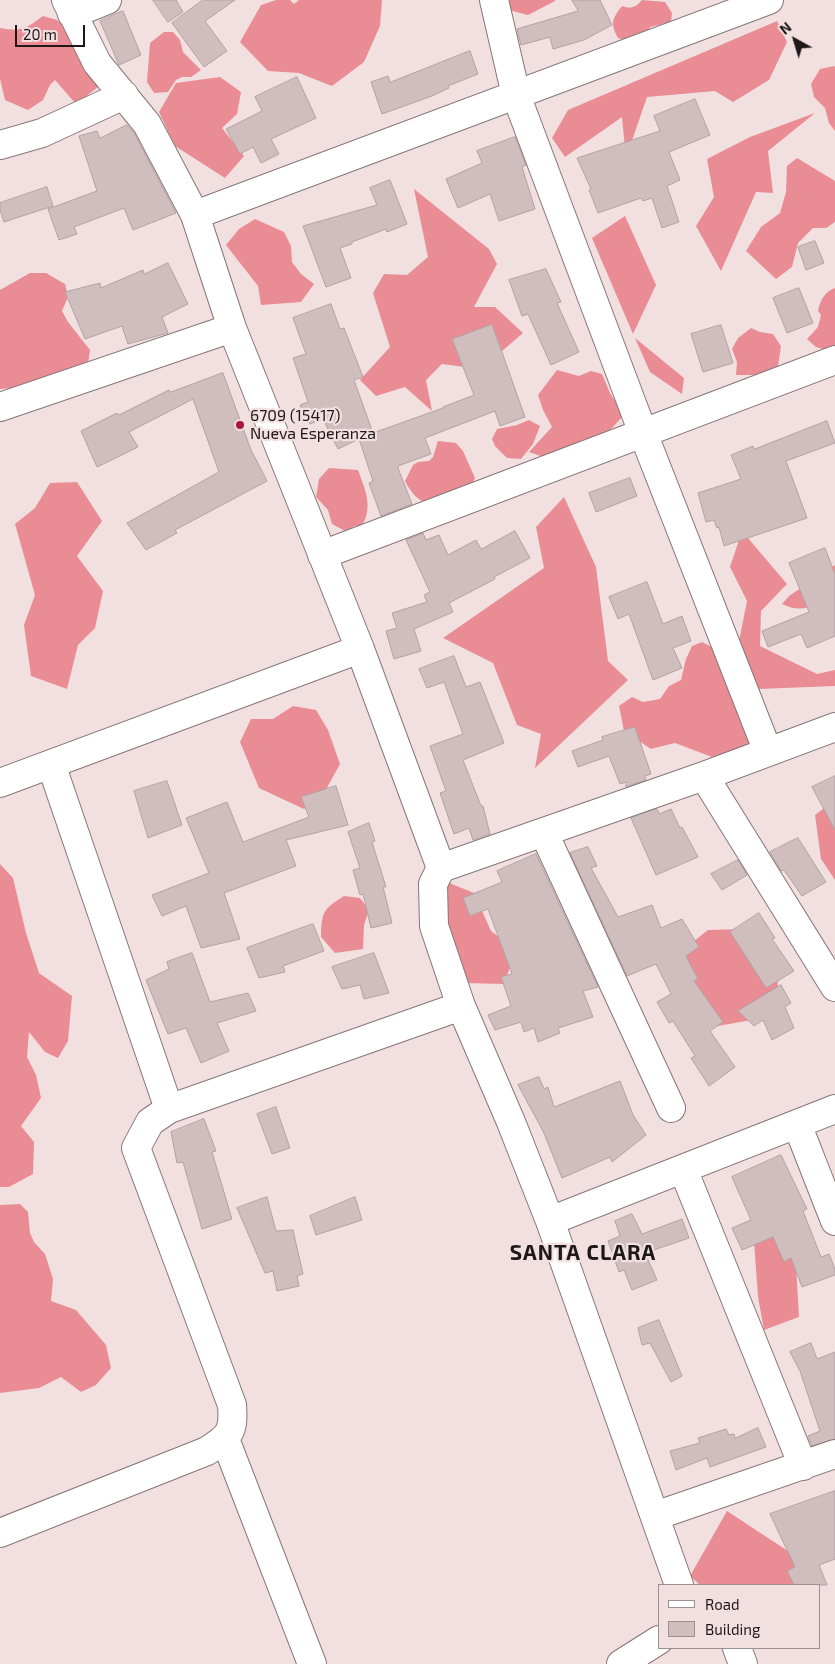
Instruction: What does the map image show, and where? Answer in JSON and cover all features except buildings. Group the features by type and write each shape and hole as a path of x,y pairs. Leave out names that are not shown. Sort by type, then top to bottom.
{"street":[{"path":"107,0 69,7 97,62 147,124 195,215 232,328 360,649 442,868"},
{"path":"494,0 516,95 643,433 768,752"},
{"path":"195,215 769,0"},
{"path":"0,145 42,133 124,95"},
{"path":"0,407 232,328"},
{"path":"322,555 835,360"},
{"path":"0,782 360,649"},
{"path":"679,1584 550,1221 511,1122 461,1006 434,926 433,884 442,868 704,776 835,727"},
{"path":"51,764 169,1109"},
{"path":"704,776 835,987"},
{"path":"544,832 672,1108"},
{"path":"0,1533 207,1451 225,1439 233,1424 232,1405 136,1148 150,1122 169,1109 461,1006"},
{"path":"550,1221 835,1109"},
{"path":"798,1124 835,1222"},
{"path":"683,1169 804,1466"},
{"path":"225,1439 312,1664"},
{"path":"655,1516 835,1454"},
{"path":"621,1664 658,1641"},
{"path":"737,1649 743,1664"}],"shaded area":[{"path":"276,0 290,0 294,4 299,0 382,0 380,26 364,62 332,86 299,73 268,71 240,42 261,5"},
{"path":"501,0 555,1 528,15 505,9"},
{"path":"642,0 665,2 672,13 671,22 650,27 645,39 631,42 618,38 613,25 616,14 622,6 633,7"},
{"path":"43,16 57,20 71,31 75,46 98,87 76,104 55,80 50,85 43,100 28,110 5,100 0,79 0,28 13,30 23,28"},
{"path":"777,21 787,42 769,80 733,102 715,91 647,97 626,158 622,117 565,157 552,138 568,110"},
{"path":"164,32 173,32 180,40 183,52 201,70 191,77 182,77 176,80 168,92 154,93 147,82 150,43"},
{"path":"834,66 835,131 829,123 825,108 814,97 811,84 820,69"},
{"path":"220,77 241,92 237,114 222,128 244,156 225,178 175,146 159,112 176,83"},
{"path":"815,113 768,151 773,193 756,192 721,271 696,226 714,197 707,159 750,137"},
{"path":"797,158 835,181 835,222 826,228 813,228 798,243 792,267 776,279 746,251 761,227 780,213 786,192 787,166"},
{"path":"414,189 489,249 497,264 474,307 495,307 523,333 481,369 442,364 426,380 432,411 405,387 376,396 360,380 390,347 373,293 384,274 407,275 428,257"},
{"path":"625,216 656,285 633,334 592,238"},
{"path":"255,219 284,232 291,246 292,262 301,274 314,284 301,302 261,305 258,286 226,245 239,229"},
{"path":"30,273 46,273 65,284 68,297 62,311 68,322 90,350 87,370 14,388 0,389 0,290"},
{"path":"835,288 835,351 833,352 816,347 807,339 818,327 821,315 818,311 822,300 828,291"},
{"path":"751,328 773,334 781,346 778,366 764,375 736,375 737,362 732,349 738,338"},
{"path":"635,338 684,378 682,394 650,372"},
{"path":"557,370 579,376 591,371 602,374 610,393 624,415 600,441 552,460 529,452 552,427 538,395"},
{"path":"529,420 540,426 533,444 521,459 507,458 495,446 492,439 497,429 517,425"},
{"path":"438,441 456,443 463,451 475,478 469,490 440,501 425,502 418,499 405,481 413,465 418,462 429,461 433,457"},
{"path":"329,468 358,470 368,506 365,520 361,527 355,526 345,531 332,524 328,510 316,497 319,479"},
{"path":"77,482 102,521 77,556 103,591 95,628 78,645 67,689 31,676 24,625 35,595 15,524 35,508 50,483"},
{"path":"564,497 596,567 608,661 628,680 535,768 541,734 517,725 493,663 443,638 544,568 536,527"},
{"path":"742,531 787,584 761,611 760,646 817,674 835,670 835,686 758,689 739,641 747,601 730,567"},
{"path":"835,565 835,591 816,604 804,608 790,607 782,604 789,596"},
{"path":"702,642 716,649 753,746 712,757 675,743 651,749 624,731 619,706 632,697 643,702 660,699 669,686 681,680 686,659 692,646"},
{"path":"293,706 316,710 328,730 340,764 323,795 304,809 259,788 240,742 251,719 273,719"},
{"path":"835,800 835,880 821,859 815,815"},
{"path":"0,864 13,878 26,933 39,973 72,996 68,1041 58,1058 45,1052 29,1032 27,1057 36,1075 41,1098 21,1126 34,1142 33,1174 9,1187 0,1187"},
{"path":"447,882 474,893 491,931 516,950 504,984 465,983 450,937 443,906"},
{"path":"344,896 360,898 369,910 364,925 363,949 335,953 321,937 322,922 327,909"},
{"path":"746,929 777,973 780,1015 712,1027 660,968 708,930"},
{"path":"20,1204 28,1212 30,1233 34,1242 45,1254 53,1279 51,1301 76,1310 106,1345 111,1368 96,1385 81,1392 61,1377 39,1388 0,1393 0,1205"},
{"path":"752,1213 795,1248 799,1317 764,1330 758,1297"},
{"path":"727,1511 797,1557 796,1584 699,1584 690,1576"}],"place":[{"name":"6709 (15417) Nueva Esperanza","path":"240,425"}],"district":[{"name":"SANTA CLARA","path":"583,1253"}]}
